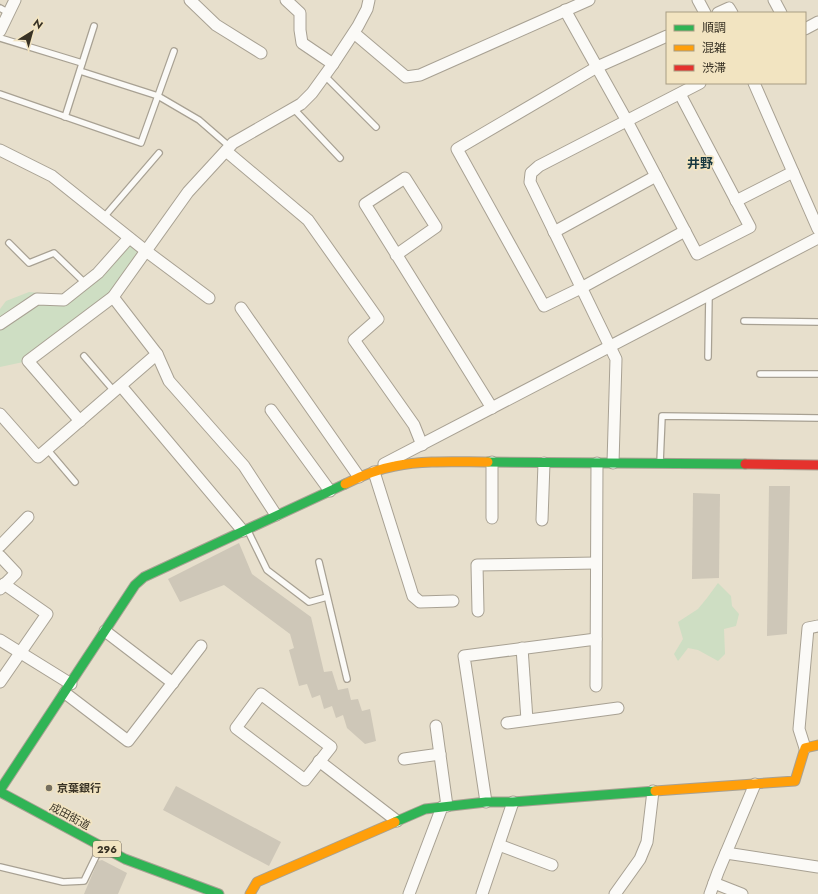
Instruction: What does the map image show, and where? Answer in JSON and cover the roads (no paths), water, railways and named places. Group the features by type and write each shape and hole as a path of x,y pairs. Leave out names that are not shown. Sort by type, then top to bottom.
{"main road":[{"path":"0,791 135,585 144,577 366,474 394,466 436,462 818,465"},
{"path":"250,894 257,882 425,809 486,802 513,802 795,781 804,748 818,745"},
{"name":"成田街道","path":"0,791 126,859 218,894"}],"street":[{"path":"0,31 4,10 15,0"},
{"path":"190,0 216,25 261,53"},
{"path":"286,0 300,13 302,43 333,64"},
{"path":"80,421 28,361 113,297 188,192 233,143 301,104 312,93 354,33 367,9 369,0"},
{"path":"354,33 406,77 420,75 589,0"},
{"path":"698,0 704,12"},
{"path":"774,0 780,12"},
{"path":"720,12 729,8 731,12"},
{"path":"565,10 598,67 697,254 750,227 680,94"},
{"path":"806,28 818,22"},
{"path":"666,36 598,67 458,149 544,306 581,288 685,231"},
{"path":"613,463 616,359 530,182 531,173 540,166 698,84"},
{"path":"754,84 818,228"},
{"path":"228,149 308,220 378,319 354,340 414,425 422,445"},
{"path":"0,150 52,176 129,238 209,298"},
{"path":"736,201 793,172"},
{"path":"554,232 656,176"},
{"path":"396,254 436,227 405,178 365,204 396,254 492,408"},
{"path":"0,324 37,298 64,300 98,273 129,238"},
{"path":"366,474 818,238"},
{"path":"113,297 157,354 170,381 244,466 276,515"},
{"path":"241,308 366,474 413,596 420,602 452,601"},
{"path":"0,414 38,456 157,354"},
{"path":"118,388 245,530"},
{"path":"271,410 330,491"},
{"path":"492,462 492,518"},
{"path":"542,520 544,463"},
{"path":"596,686 597,463"},
{"path":"0,546 28,516"},
{"path":"0,556 16,573 2,586 47,614 0,682"},
{"path":"478,611 477,566 596,563"},
{"path":"804,748 799,729 808,628 818,626"},
{"path":"105,631 173,683"},
{"path":"486,802 464,656 596,639"},
{"path":"0,640 71,684"},
{"path":"65,693 128,741 201,646"},
{"path":"522,648 528,720"},
{"path":"261,694 331,747 320,760 305,780 236,728 261,694"},
{"path":"507,723 618,708"},
{"path":"409,894 445,806 436,726"},
{"path":"404,759 440,754"},
{"path":"320,760 397,821"},
{"path":"742,894 712,889 755,784"},
{"path":"615,894 640,859 647,842 653,791"},
{"path":"482,894 513,802"},
{"path":"499,845 552,865"},
{"path":"726,853 818,867"}],"lane":[{"path":"65,117 94,26"},
{"path":"0,38 82,64"},
{"path":"0,94 141,143 174,51"},
{"path":"80,71 158,96 199,120 228,149"},
{"path":"325,76 376,127"},
{"path":"293,108 340,158"},
{"path":"104,217 159,153"},
{"path":"8,243 29,263 54,253 85,283"},
{"path":"708,357 709,295"},
{"path":"744,321 818,322"},
{"path":"84,356 118,388"},
{"path":"760,374 818,374"},
{"path":"660,464 662,416 818,418"},
{"path":"47,449 75,482"},
{"path":"245,530 267,570 310,602 328,597"},
{"path":"319,562 347,679"},
{"path":"0,867 63,882 84,881 100,846"}],"place":[{"name":"京葉銀行","path":"49,788"}],"district":[{"name":"井野","path":"700,163"}]}
